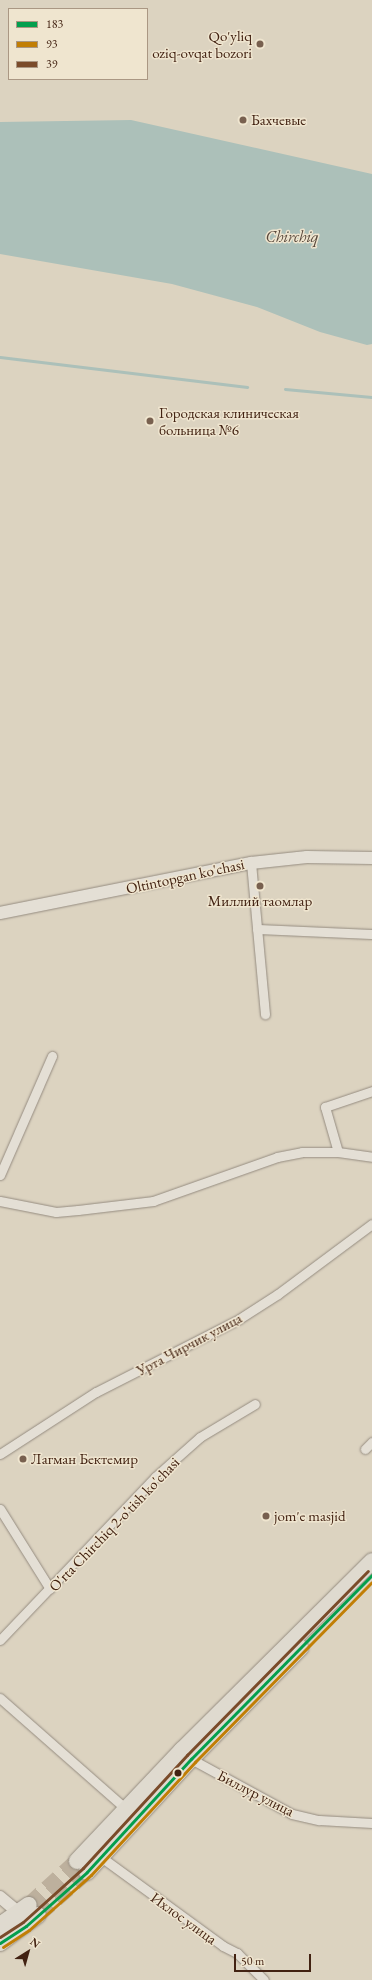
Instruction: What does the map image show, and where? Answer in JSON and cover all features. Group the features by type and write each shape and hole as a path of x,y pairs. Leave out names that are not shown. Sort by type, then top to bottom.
{"highway":[{"path":"372,1561 182,1750 127,1810 82,1867 102,1857 191,1759 372,1575"},
{"path":"0,1924 29,1911"},
{"path":"0,1943 29,1911"}],"street":[{"name":"Oltintopgan ko'chasi","path":"0,913 251,862 307,857 372,858"},
{"path":"251,862 265,1014"},
{"path":"257,929 372,934"},
{"path":"0,1175 52,1056"},
{"path":"338,1152 325,1107 372,1091"},
{"path":"0,1201 56,1212 153,1201 277,1157 302,1152 338,1152 372,1157"},
{"name":"Урта Чирчик улица","path":"0,1454 96,1392 239,1320 278,1294 372,1224"},
{"name":"O'rta Chirchiq 2-o'tish ko'chasi","path":"0,1640 155,1477 200,1437 255,1404"},
{"path":"365,1449 372,1442"},
{"path":"0,1509 50,1589"},
{"path":"0,1698 127,1810"},
{"name":"Биллур улица","path":"191,1759 292,1814 326,1821 372,1823"},
{"name":"Ихлос улица","path":"102,1857 223,1946 237,1953 264,1980"},
{"path":"0,1897 29,1911"}],"water":[{"name":"Chirchiq","path":"131,120 372,174 372,344 367,345 320,332 257,307 172,284 0,254 0,122"}],"waterway":[{"path":"0,357 247,387"},
{"path":"285,389 372,397"}],"tunnel":[{"path":"29,1905 77,1861"},
{"path":"38,1915 87,1872"}],"transit line":[{"name":"39","path":"0,1937 23,1922 83,1868 187,1755 368,1571"},
{"name":"183","path":"0,1943 26,1926 87,1872 191,1759 372,1575"},
{"name":"93","path":"3,1947 29,1930 91,1875 195,1762 372,1582"}],"place":[{"name":"Qo'yliq oziq-ovqat bozori","path":"260,44"},
{"name":"Бахчевые","path":"243,120"},
{"name":"Городская клиническая больница №6","path":"150,421"},
{"name":"Миллий таомлар","path":"260,886"},
{"name":"Лагман Бектемир","path":"23,1459"},
{"name":"jom'e masjid","path":"266,1516"}]}
